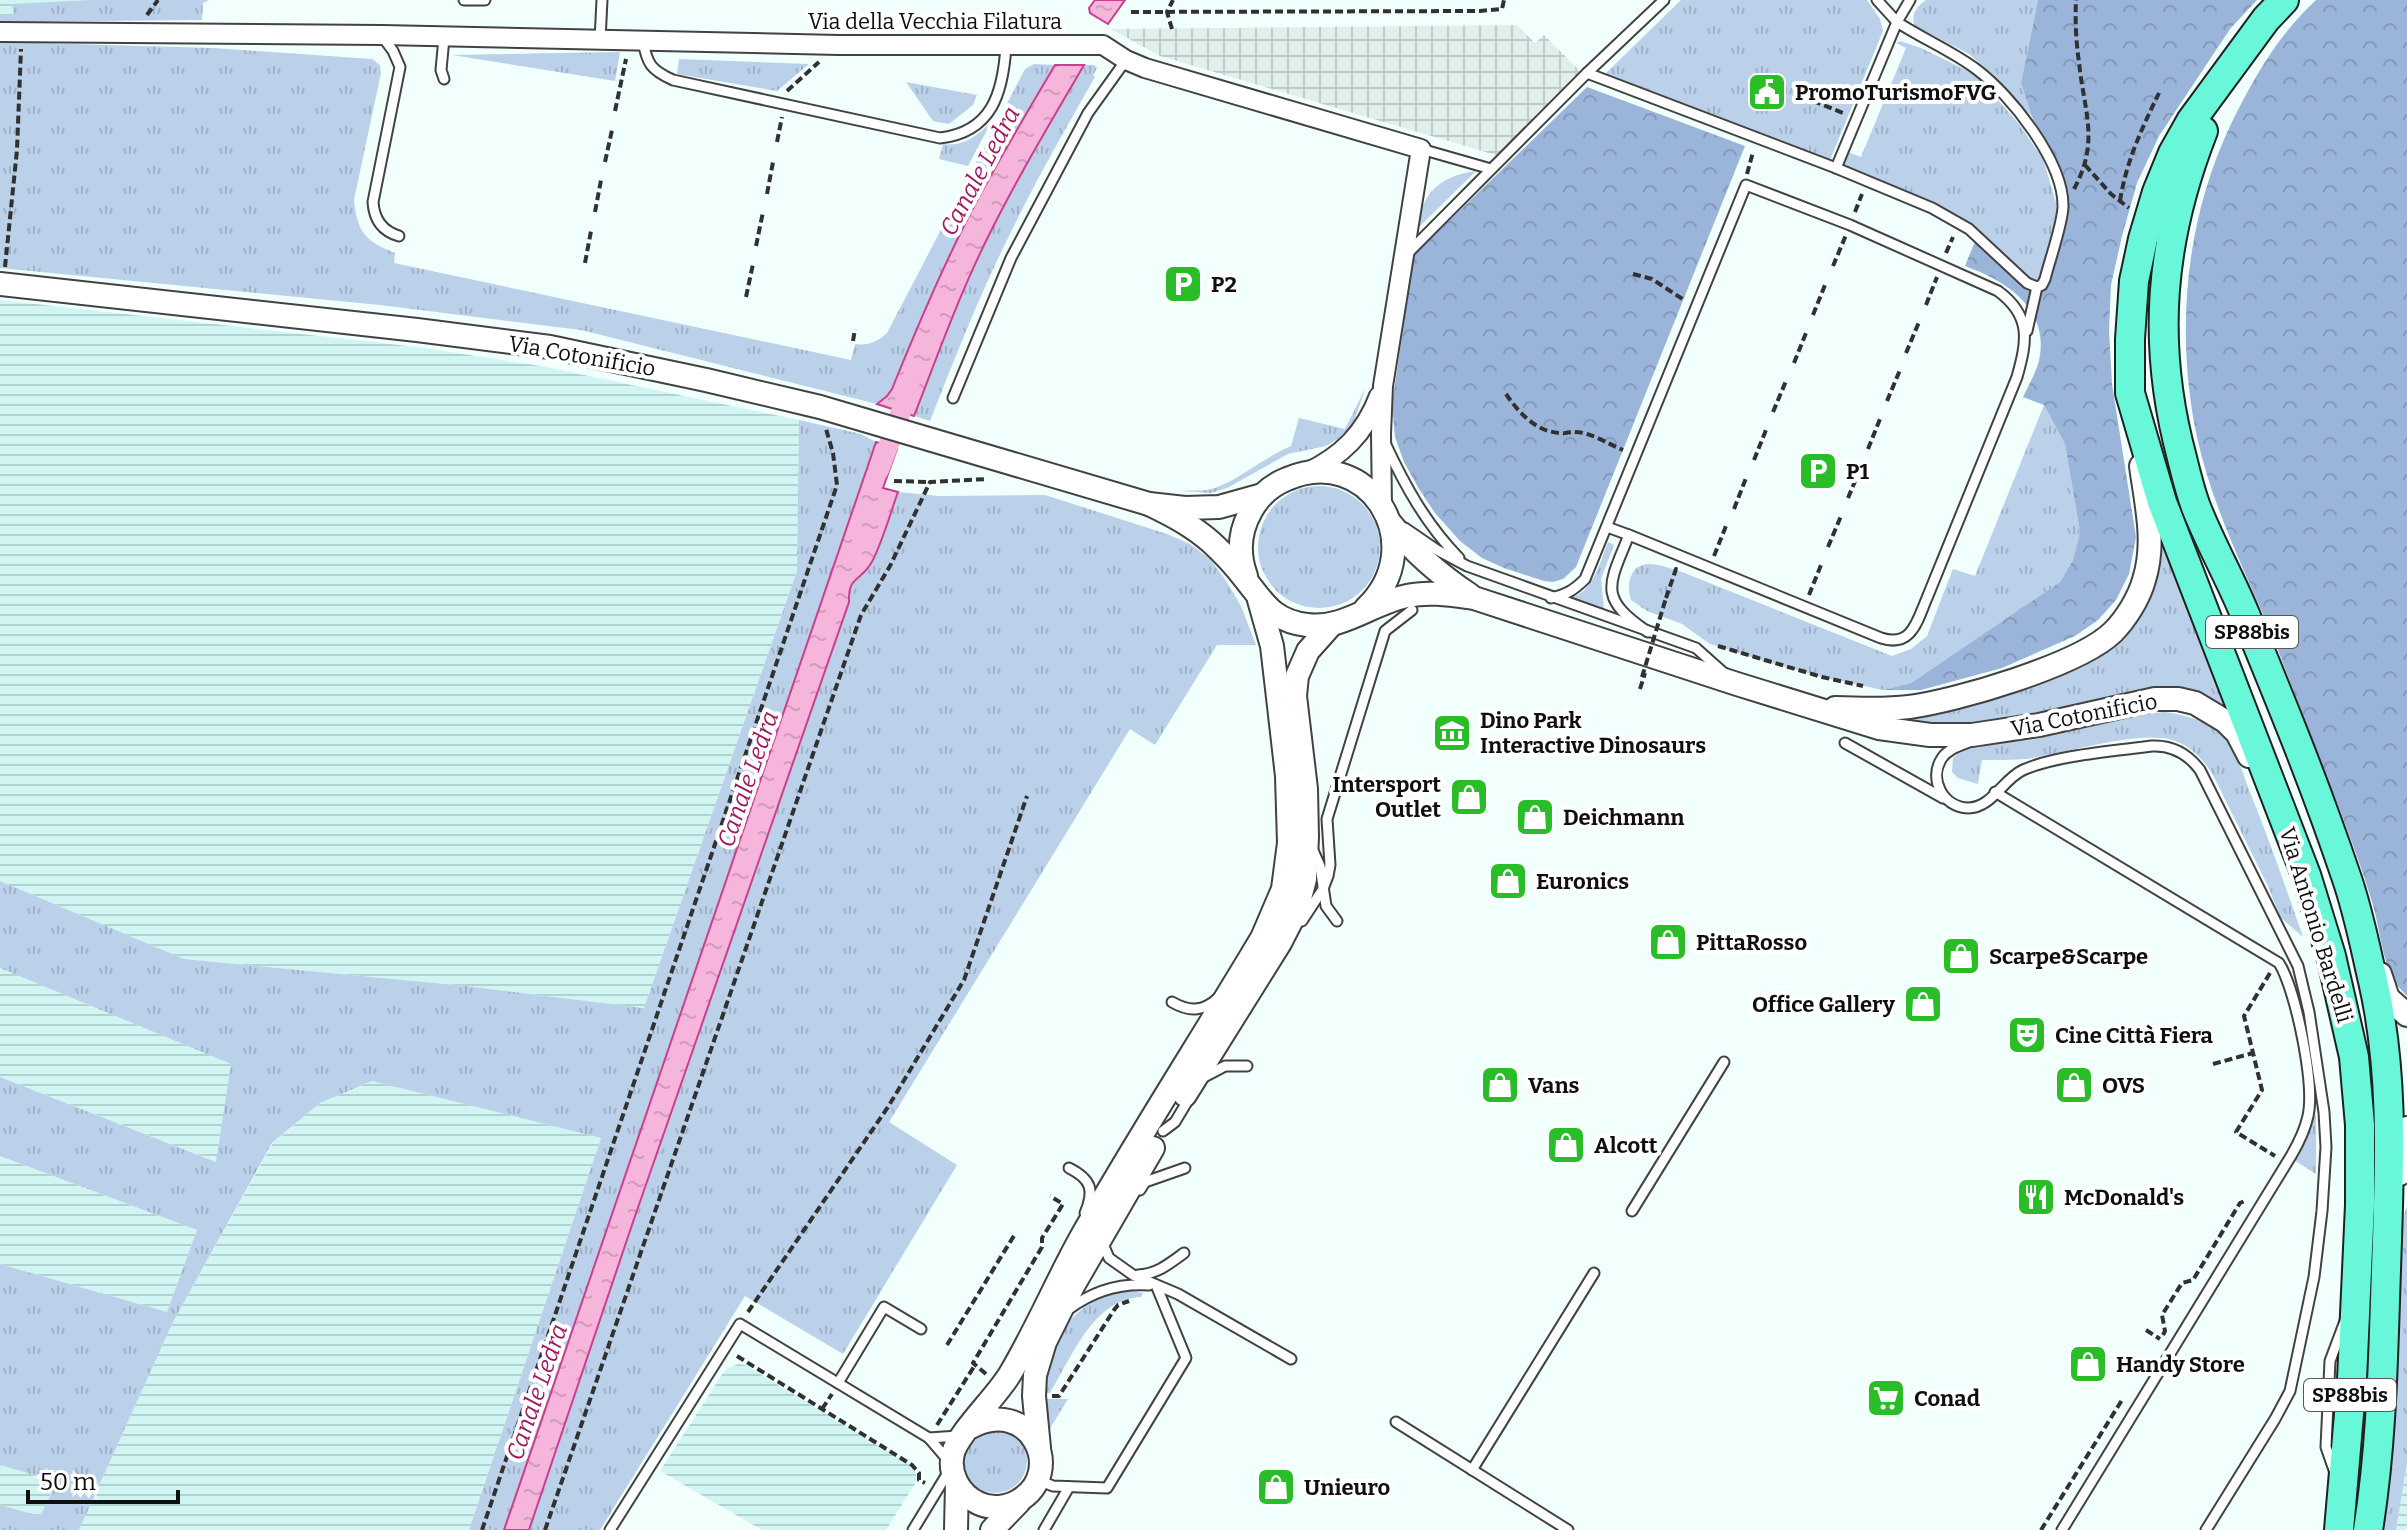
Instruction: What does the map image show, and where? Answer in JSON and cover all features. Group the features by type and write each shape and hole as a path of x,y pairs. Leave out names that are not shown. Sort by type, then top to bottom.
{"main road":[{"name":"SP88bis","path":"2130,393 2134,281 2157,192 2173,153 2191,121 2284,0"},
{"name":"SP88bis","path":"2242,51 2208,118 2186,174 2173,223 2164,289 2163,351 2171,415 2195,505 2243,610 2347,879"},
{"name":"Via Antonio Bardelli","path":"2130,393 2162,502 2306,875 2331,956 2354,1057 2360,1125 2360,1205 2339,1530"},
{"name":"Via Antonio Bardelli","path":"2347,879 2374,982 2389,1093 2389,1213 2383,1387 2368,1530"}],"street":[{"name":"Via della Vecchia Filatura","path":"0,32 382,35 839,45 1103,45 1126,60 1202,86 1421,149"},
{"path":"1386,515 1381,434 1383,386 1421,149"},
{"name":"Via Cotonificio","path":"0,284 550,347 820,407 1149,504 1199,531 1229,559 1253,590 1279,616 1292,622 1319,626 1332,624 1407,596 1436,593 1474,598 1857,723 1902,732 1972,735 2007,731 2161,698 2178,699 2203,707 2237,733 2289,851 2306,875"},
{"path":"1306,473 1349,446 1373,410 1383,386"},
{"name":"Via Cotonificio","path":"1813,707 1905,708 1947,701 2069,658 2093,647 2112,632 2138,596 2144,582 2150,546 2130,393"},
{"name":"Via Cotonificio","path":"1149,504 1185,508 1219,507 1262,495 1282,480 1306,473 1324,472 1349,479 1371,494 1410,547 1474,598"},
{"path":"956,1530 949,1481 953,1452 965,1431 1010,1374 1083,1233 1262,938 1283,889 1289,843 1287,776 1272,646 1240,551 1246,521 1262,495"},
{"name":"Via Cotonificio","path":"1354,617 1367,608 1386,584 1394,554 1386,515"},
{"path":"992,1530 1037,1480 1041,1461 1034,1396 1035,1375 1055,1321 1163,1131 1280,943 1297,910 1305,879 1307,837 1306,789 1295,696 1297,676 1308,651 1332,624"},
{"path":"2347,879 2358,895 2385,992 2393,1004 2407,1015"},
{"path":"2389,1213 2398,1183 2407,1128"},
{"path":"965,1431 981,1421 995,1418 1009,1420 1022,1426 1039,1449"},
{"path":"949,1481 979,1504 1008,1506 1021,1500"}],"lane":[{"path":"464,0 485,0"},
{"path":"600,40 602,0"},
{"path":"1404,257 1664,0"},
{"path":"1587,73 1932,208 1969,229 2027,283 2037,287 2042,285 2063,208 2045,149 2019,112 1992,82 1977,69 1897,22 1877,0"},
{"path":"1836,168 1897,22 1910,0"},
{"path":"382,35 400,67 373,209 381,226 399,236"},
{"path":"444,38 441,70 444,79"},
{"path":"636,41 657,73 673,80 940,138 973,129 988,113 1003,79 1006,46"},
{"path":"953,398 1011,258 1088,113 1126,60"},
{"path":"1421,149 1491,169"},
{"path":"1551,598 1575,590 1585,579 1746,185 1850,225 1998,291 2017,309 2026,333"},
{"path":"1607,527 1881,638 1891,641 1908,635 1927,598 2017,377 2037,287"},
{"path":"1381,434 1420,510 1444,543 1467,566"},
{"path":"1386,515 1437,550 1467,566 1696,648 1737,684"},
{"path":"1629,535 1613,574 1613,599 1627,617 1648,632"},
{"path":"1242,1004 1260,987 1323,889 1330,865 1327,819 1385,631 1412,610"},
{"path":"1951,803 1937,783 1937,772 1943,757 1967,742 2007,731"},
{"path":"1845,743 1951,803 1966,808 1985,803 2015,774 2027,768 2152,746 2170,747 2200,770 2298,966 2309,1012 2325,1119 2325,1175 2314,1277 2290,1391 2206,1530"},
{"path":"1995,792 2279,963 2291,990 2308,1081 2308,1116 2291,1156 2062,1530"},
{"path":"1327,819 1307,837 1320,866 1326,906 1337,921"},
{"path":"1172,1002 1192,1010 1211,1005 1262,938"},
{"path":"1632,1211 1724,1062"},
{"path":"1163,1131 1175,1122 1206,1076 1225,1066 1247,1066"},
{"path":"1059,1279 1062,1252 1085,1212 1091,1194 1084,1176 1069,1168"},
{"path":"1119,1206 1132,1201 1145,1182 1185,1168"},
{"path":"1103,1233 1104,1250 1109,1258 1133,1275 1207,1309 1291,1359"},
{"path":"1133,1275 1153,1273 1184,1253"},
{"path":"1472,1470 1594,1273"},
{"path":"1055,1321 1073,1306 1105,1289 1123,1285 1156,1285"},
{"path":"1037,1480 1053,1486 1107,1488 1186,1358 1156,1285"},
{"path":"836,1387 884,1307 921,1329"},
{"path":"610,1530 740,1324 836,1387 931,1434 965,1431"},
{"path":"1396,1422 1568,1530"},
{"path":"913,1530 949,1481 931,1434"},
{"path":"1044,1530 1069,1487"}],"path":[{"path":"1172,29 1167,12 1173,0"},
{"path":"1131,12 1480,11 1502,9 1504,0"},
{"path":"2063,208 2085,165 2089,147 2089,121 2079,62 2076,0"},
{"path":"0,276 5,267 17,150 22,32"},
{"path":"615,111 636,41"},
{"path":"786,93 839,45"},
{"path":"2120,201 2132,152 2159,93"},
{"path":"1813,101 1857,118"},
{"path":"777,142 782,116"},
{"path":"605,162 612,130"},
{"path":"1746,185 1747,168 1758,138"},
{"path":"767,194 773,162"},
{"path":"2085,165 2130,208 2133,195"},
{"path":"595,212 601,180"},
{"path":"1854,215 1863,193"},
{"path":"756,246 763,212"},
{"path":"585,263 591,231"},
{"path":"1946,253 1955,232"},
{"path":"1833,266 1846,235"},
{"path":"746,297 753,264"},
{"path":"1926,305 1938,273"},
{"path":"1633,274 1652,279 1697,306"},
{"path":"1813,315 1825,285"},
{"path":"1906,353 1919,322"},
{"path":"853,341 855,329"},
{"path":"1794,363 1806,333"},
{"path":"1887,401 1900,370"},
{"path":"1773,412 1786,381"},
{"path":"1506,394 1518,411 1545,430 1590,435 1636,456"},
{"path":"482,1530 837,485 833,453 820,407"},
{"path":"1868,449 1880,419"},
{"path":"1754,460 1766,430"},
{"path":"1848,498 1861,467"},
{"path":"1734,509 1746,478"},
{"path":"894,481 990,479"},
{"path":"545,1530 861,615 890,566 930,482"},
{"path":"1828,547 1841,516"},
{"path":"1714,556 1726,526"},
{"path":"1809,595 1821,565"},
{"path":"1640,689 1676,569 1682,572"},
{"path":"1666,598 1671,594 1670,587"},
{"path":"1696,648 1710,644 1822,677 1869,687"},
{"path":"740,1324 888,1107 964,980 1027,796"},
{"path":"2268,1166 2275,1155 2236,1132 2262,1090 2244,1016 2273,969"},
{"path":"2213,1064 2253,1053"},
{"path":"931,1434 975,1365 973,1363 1042,1247 1042,1238 1063,1204 1050,1196"},
{"path":"2155,1347 2165,1331 2162,1315 2182,1283 2193,1280 2240,1203 2248,1200"},
{"path":"947,1345 1015,1234"},
{"path":"1042,1396 1059,1396 1114,1310 1124,1303 1138,1300"},
{"path":"2146,1330 2160,1339"},
{"path":"725,1349 912,1465 919,1473 919,1480 949,1481"},
{"path":"975,1365 995,1380"},
{"path":"822,1409 836,1387"},
{"path":"2041,1530 2125,1396"},
{"path":"912,1465 917,1457"}],"shaded area":[{"path":"0,0 90,0 11,5 14,15 0,15"},
{"path":"1517,25 1535,43 1544,35 1583,74 1499,156 1160,56 1111,29"},
{"path":"0,300 417,347 541,366 799,420 797,571 644,1008 466,986 184,959 0,881"},
{"path":"0,968 231,1064 217,1162 0,1077"},
{"path":"372,1081 601,1138 469,1530 79,1530 173,1322 273,1143 320,1103"},
{"path":"0,1156 197,1230 167,1312 0,1264"},
{"path":"739,1364 915,1470 915,1484 886,1530 762,1530 660,1471 723,1373"},
{"path":"2407,1463 2407,1530 2396,1530"},
{"path":"0,1465 57,1482 40,1516 0,1505"}],"green space":[{"path":"90,0 209,0 203,3 202,20 0,22 0,15 14,14 11,4"},
{"path":"1681,0 1867,0 1880,19 1883,31 1830,160 1603,76"},
{"path":"1926,0 2038,0 2021,83 2032,117 1996,77 1969,54 1915,26 1915,11"},
{"path":"2038,0 2257,0 2230,29 2159,136 2137,183 2122,236 2111,285 2109,330 2112,384 2136,537 2129,574 2116,600 2098,620 2075,636 2002,668 1921,690 1883,690 1911,683 2060,582 2073,560 2080,532 2065,444 2044,405 2023,397 2040,355 2037,322 2030,309 2008,287 1965,266 1976,239 2040,292 2049,282 2068,206 2051,149 2032,117 2021,83"},
{"path":"2316,0 2407,0 2407,996 2387,964 2368,890 2340,810 2211,488 2190,398 2186,318 2188,278 2203,199 2215,161 2258,74 2290,27"},
{"path":"1900,41 1970,72 2019,124 2043,159 2058,209 2041,279 2037,283 1970,225 1842,167 1848,152 1861,157 1906,48 1896,43"},
{"path":"0,42 214,48 372,59 380,65 381,73 354,200 360,228 376,244 395,253 394,263 851,360 855,344 872,343 887,333 1025,69 1034,64 1055,65 967,220 892,389 877,404 581,330 380,305 0,268"},
{"path":"620,52 615,81 452,55"},
{"path":"679,59 809,64 777,91 677,74"},
{"path":"1084,65 1097,68 1095,77 1007,240 930,421 914,416 986,241"},
{"path":"906,82 977,95 973,105 949,124 933,121"},
{"path":"1587,87 1745,146 1576,567 1563,579 1553,582 1504,568 1482,558 1460,541 1435,513 1404,462 1395,437 1392,404 1414,255"},
{"path":"993,119 968,166 939,159 943,144 971,138"},
{"path":"1476,171 1417,229 1423,205 1435,188 1452,177"},
{"path":"1366,387 1353,424 1326,446 1288,454 1227,488 1211,493 1182,491 1217,487 1291,446 1299,418 1345,429"},
{"path":"2044,405 2065,444 2080,532 2073,560 2060,582 1911,683 1883,690 1764,661 1710,644 1682,624 1647,611 1631,600 1629,582 1634,571 1643,565 1657,565 1682,572 1892,656 1911,649 1927,636 1953,569 1975,576"},
{"path":"799,420 861,434 876,442 504,1530 469,1530 601,1138 372,1081 320,1103 272,1143 173,1322 79,1530 0,1530 0,1505 40,1516 57,1482 0,1465 0,1264 167,1312 197,1230 0,1156 0,1077 216,1162 231,1064 0,968 0,881 184,959 466,986 644,1008 797,571"},
{"path":"1319,486 1342,490 1362,504 1376,524 1380,547 1376,570 1362,590 1342,604 1319,608 1296,604 1276,590 1262,570 1258,547 1262,524 1276,504 1296,490"},
{"path":"898,492 939,496 1045,495 1167,534 1190,544 1210,559 1241,606 1256,645 1217,645 1155,745 1130,729 889,1122 957,1165 843,1354 745,1296 600,1530 529,1530 849,602 851,588 874,559"},
{"path":"2162,534 2231,711 2203,696 2035,715 1984,724 1935,726 1869,717 2058,672 2157,574"},
{"path":"1608,542 1614,545 1601,579 1604,609 1570,599 1590,583"},
{"path":"2165,712 2202,722 2222,735 2231,747 2303,937 2280,917 2213,775 2196,753 2179,742 2140,738 2026,759 1982,760 1978,784 1958,778 1952,772 1953,758 1974,745 2032,740 2050,732 2127,716"},
{"path":"2316,1114 2316,1174 2294,1160"},
{"path":"2407,1206 2407,1463 2396,1530 2378,1530 2397,1236"},
{"path":"1126,1290 1143,1293 1141,1297 1124,1300 1097,1319 1076,1347 1050,1393 1041,1393 1053,1349 1072,1318 1103,1296"},
{"path":"1041,1399 1068,1399 1046,1435"},
{"path":"989,1429 1001,1429 1018,1438 1025,1449 1025,1473 1018,1484 1001,1493 989,1493 977,1488 968,1479 963,1467 963,1455 968,1443 977,1434"}],"water":[{"path":"1095,0 1125,0 1108,24 1090,13 1089,8"},
{"path":"1055,65 1084,65 986,241 914,416 877,404 892,389 967,220"},
{"path":"876,442 897,449 883,488 898,492 878,550 870,565 850,588 849,602 529,1530 504,1530"}],"waterway":[{"name":"Canale Ledra","path":"879,470 910,388"}],"place":[{"name":"PromoTurismoFVG","path":"1767,92"},
{"name":"P2","path":"1183,284"},
{"name":"P1","path":"1818,471"},
{"name":"Dino Park Interactive Dinosaurs","path":"1452,733"},
{"name":"Intersport Outlet","path":"1469,797"},
{"name":"Deichmann","path":"1535,817"},
{"name":"Euronics","path":"1508,881"},
{"name":"PittaRosso","path":"1668,942"},
{"name":"Scarpe&Scarpe","path":"1961,956"},
{"name":"Office Gallery","path":"1923,1004"},
{"name":"Cine Città Fiera","path":"2027,1035"},
{"name":"Vans","path":"1500,1085"},
{"name":"OVS","path":"2074,1085"},
{"name":"Alcott","path":"1566,1145"},
{"name":"McDonald's","path":"2036,1197"},
{"name":"Handy Store","path":"2088,1364"},
{"name":"Conad","path":"1886,1398"},
{"name":"Unieuro","path":"1276,1487"}]}
